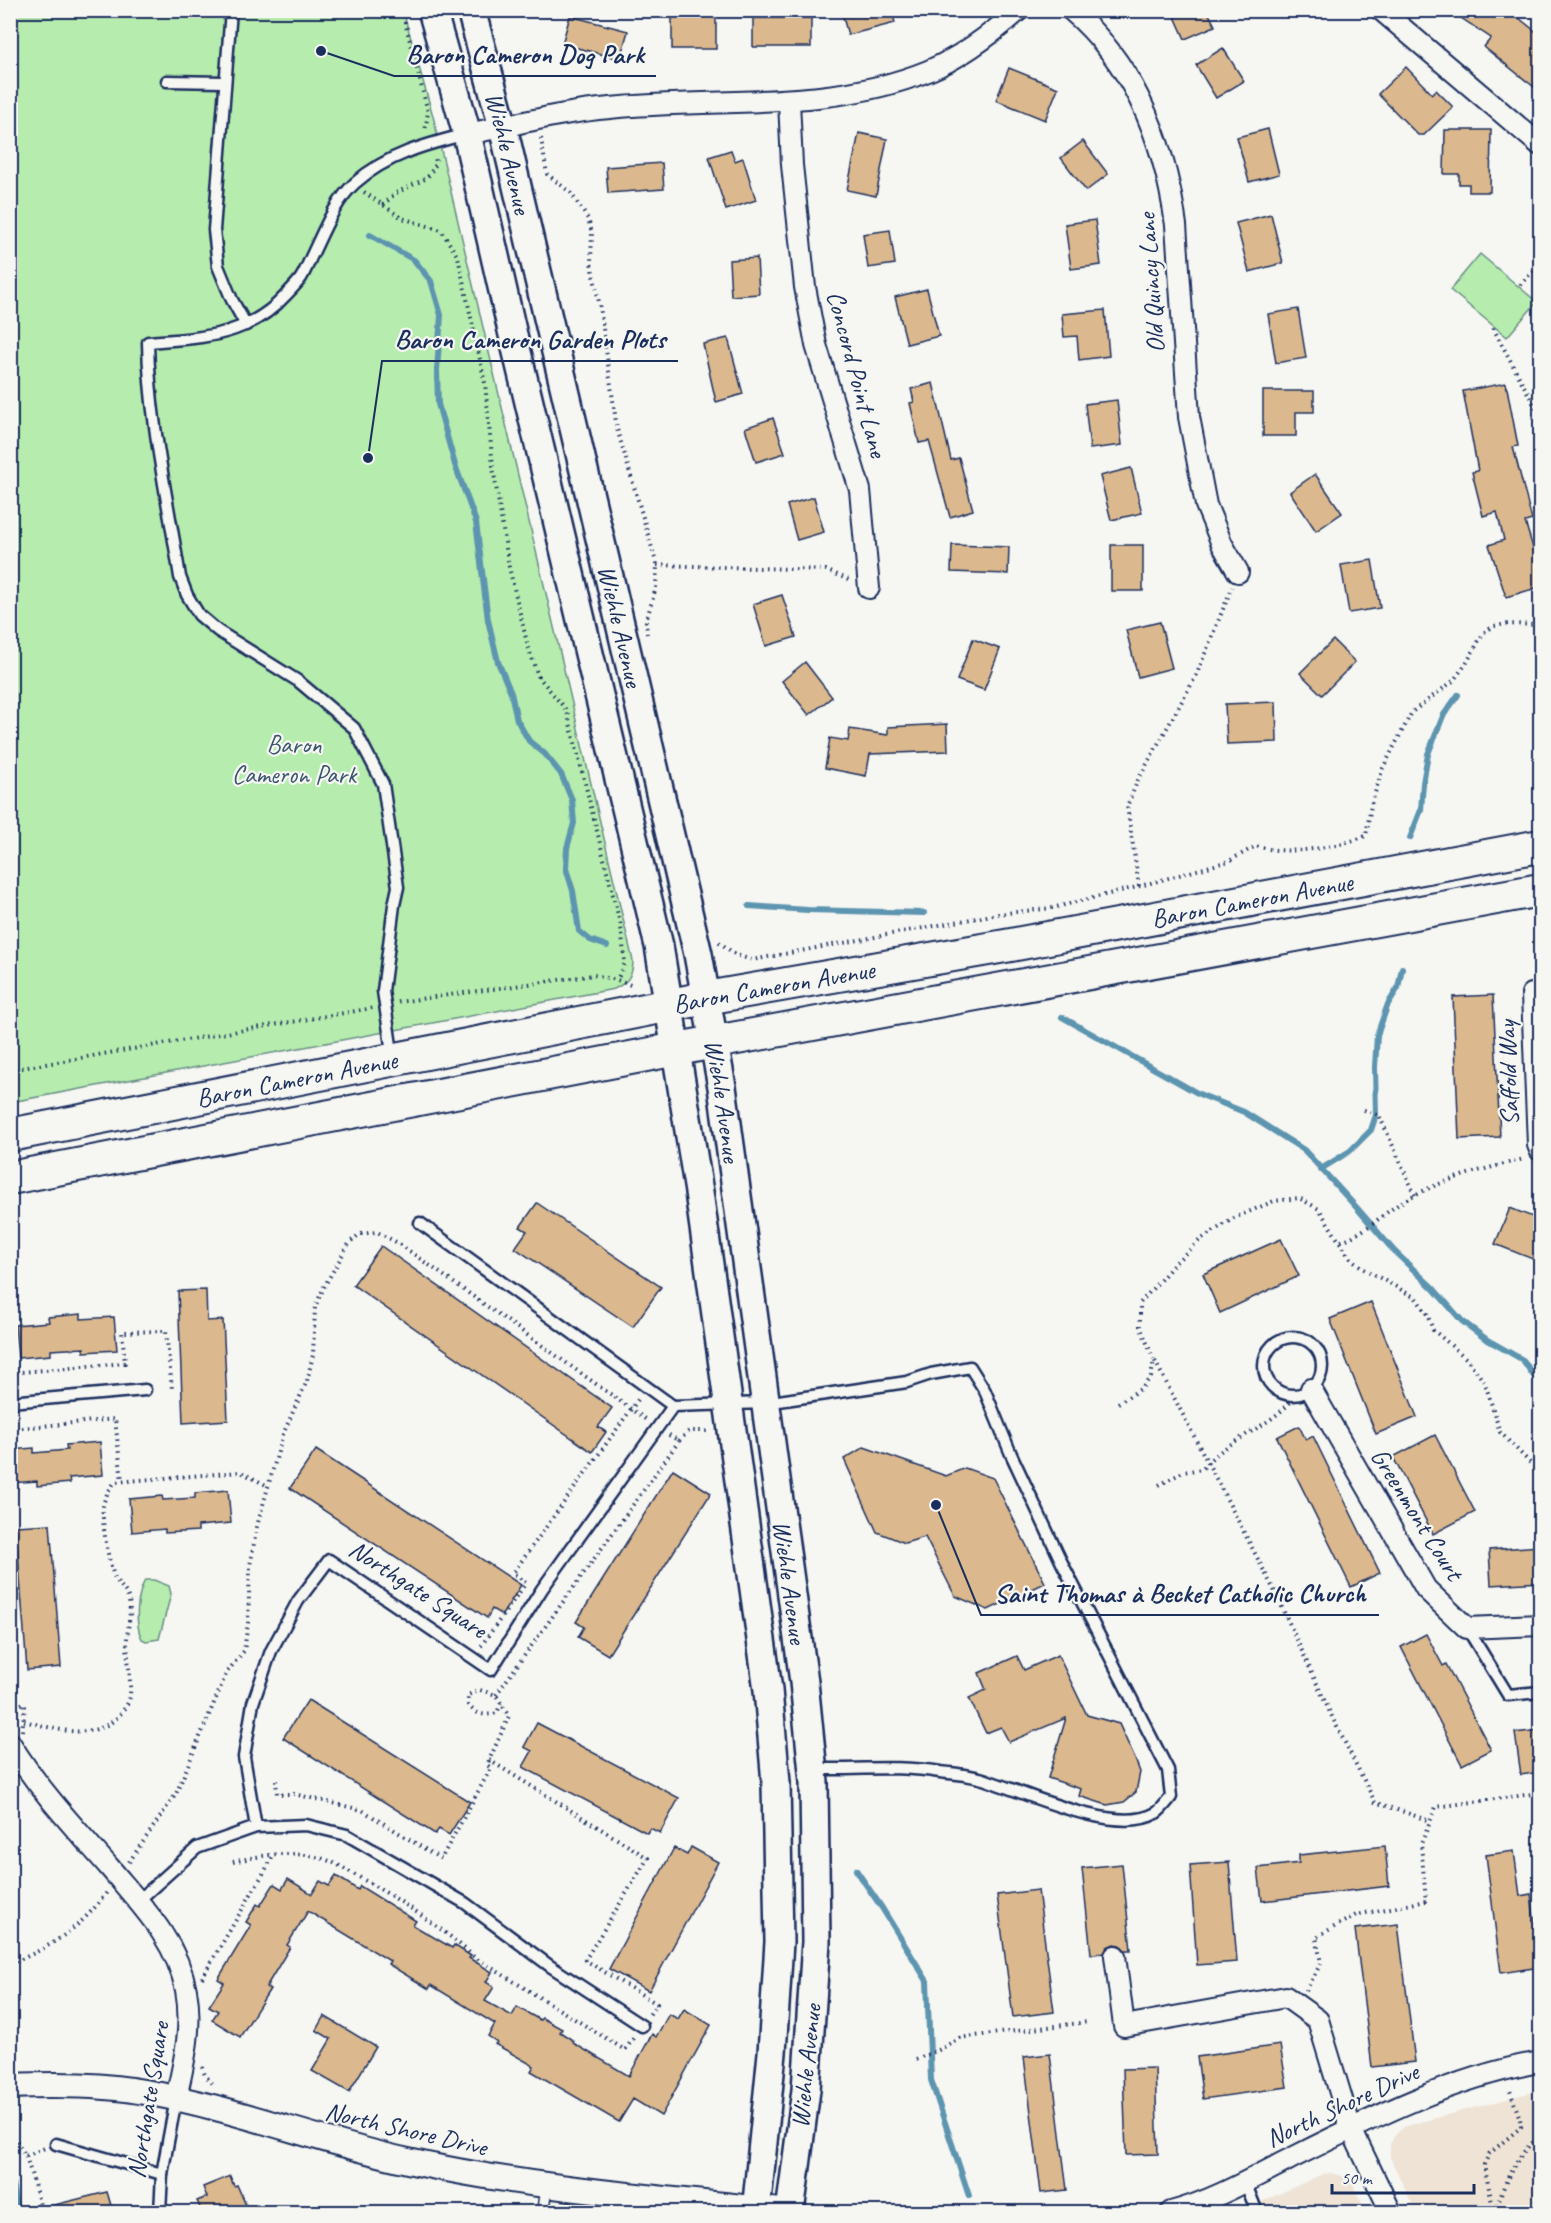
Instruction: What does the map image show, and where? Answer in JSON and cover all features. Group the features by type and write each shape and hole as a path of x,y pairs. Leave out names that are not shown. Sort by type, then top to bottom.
{"main road":[{"name":"Wiehle Avenue","path":"432,10 467,134 659,946 677,1049 768,1689 776,1784 779,1942 756,2210"},
{"name":"Wiehle Avenue","path":"471,10 502,127 698,954 715,1043 736,1185 804,1682 812,1769 816,1880 814,1985 806,2090 791,2212"},
{"name":"Baron Cameron Avenue","path":"10,1135 706,998 1011,945 1540,846"},
{"name":"Baron Cameron Avenue","path":"10,1178 677,1049 1540,890"}],"street":[{"path":"467,134 608,108 667,103 789,101 853,92 896,82 930,70 971,48 1019,10"},
{"name":"Old Quincy Lane","path":"1071,10 1107,47 1128,78 1146,110 1160,146 1176,225 1189,417 1201,486 1222,544 1238,572"},
{"path":"1381,10 1540,145"},
{"name":"Concord Point Lane","path":"789,101 792,165 805,287 816,345 860,490 869,588"},
{"name":"Saffold Way","path":"1532,994 1538,1145 1536,1154"},
{"name":"Greenmont Court","path":"1304,1392 1426,1589 1467,1628"},
{"path":"1467,1628 1540,1625"},
{"name":"Northgate Square","path":"10,1743 40,1787 138,1901 173,1951 186,1989 189,2014 188,2037 176,2098"},
{"path":"1115,1956 1124,2026 1286,1997 1318,2020 1351,2129 1391,2212"},
{"name":"North Shore Drive","path":"1171,2212 1245,2182 1351,2129 1424,2098 1502,2071 1540,2062"},
{"name":"North Shore Drive","path":"10,2086 86,2085 138,2091 230,2112 370,2153 470,2173 547,2185 756,2210 791,2212"}],"lane":[{"path":"231,10 214,230 218,266 232,300 246,325"},
{"path":"167,81 224,82"},
{"path":"393,1059 383,991 398,887 383,784 354,728 298,681 218,631 200,615 187,595 180,577 150,380 148,342 222,334 246,325 275,307 301,278 322,235 353,185 377,165 430,143 467,134"},
{"path":"420,1223 673,1406 765,1403 907,1382 931,1374 970,1367 985,1391 1011,1454 1062,1563 1168,1770 1171,1797 1155,1813 1132,1820 1112,1820 1032,1798 987,1780 957,1774 884,1767 812,1769"},
{"path":"1297,1336 1306,1339 1320,1353 1323,1363 1322,1372 1304,1392 1287,1395 1278,1391 1265,1376 1265,1356 1278,1341 1287,1337 1297,1336"},
{"path":"10,1402 145,1390"},
{"name":"Northgate Square","path":"256,1827 244,1757 253,1703 271,1651 298,1601 329,1560 491,1670 542,1589 673,1406"},
{"path":"1467,1628 1508,1695 1540,1692"},
{"path":"138,1901 197,1848 256,1827 306,1825 347,1835 465,1903 550,1966 642,2026"},
{"name":"Northgate Square","path":"160,2212 162,2174 176,2098"},
{"path":"56,2144 162,2174"},
{"path":"1245,2182 1257,2212"},
{"path":"543,2212 547,2185"}],"path":[{"path":"383,205 396,193 427,178 434,169 436,159 424,130 428,112 402,10"},
{"path":"532,121 542,141 547,174 571,193 588,219 592,232 591,263 600,307 617,429 657,565 656,588 646,621 648,637"},
{"path":"353,185 402,218 441,230 458,257 485,383 493,467 509,567 528,647 538,676 567,711 621,927 625,963 617,980"},
{"path":"1520,285 1535,269 1540,267"},
{"path":"1492,328 1540,416"},
{"path":"657,565 826,570 869,588"},
{"path":"1139,886 1127,806 1137,780 1196,676 1238,572"},
{"path":"716,932 720,942 736,955 752,960 998,914 1052,908 1229,861 1256,846 1285,852 1346,843 1366,836 1371,805 1383,768 1412,712 1453,681 1466,664 1483,633 1494,626 1508,624 1540,625"},
{"path":"10,1070 260,1029 411,1000 594,975 634,986"},
{"path":"1364,1110 1376,1114 1415,1195"},
{"path":"1341,1241 1352,1238 1415,1195 1463,1175 1536,1154"},
{"path":"1430,1821 1375,1802 1333,1719 1275,1592 1155,1360 1140,1326 1140,1303 1176,1262 1200,1240 1234,1218 1274,1201 1299,1198 1319,1209 1349,1257 1364,1269 1416,1298 1434,1330 1467,1359 1485,1383 1500,1432 1540,1473"},
{"path":"10,1964 43,1950 92,1913 176,1794 227,1672 244,1651 248,1623 250,1566 257,1526 283,1434 307,1381 313,1355 315,1307 325,1284 350,1242 360,1234 377,1232 398,1243 679,1442"},
{"path":"10,1373 125,1363 122,1332 166,1330 172,1389"},
{"path":"1118,1403 1142,1388 1150,1377 1155,1360"},
{"path":"481,1646 526,1583 513,1573 647,1387"},
{"path":"1159,1485 1183,1472 1202,1469 1212,1458 1287,1407 1304,1392"},
{"path":"10,1429 115,1419 122,1482"},
{"path":"496,1695 688,1431 707,1430 713,1433"},
{"path":"10,1709 24,1703 24,1721 78,1732 97,1730 111,1724 122,1713 130,1699 127,1637 131,1618 129,1601 126,1591 115,1577 105,1537 103,1509 106,1495 115,1482 241,1472 268,1486"},
{"path":"276,1780 277,1794 294,1794 362,1810 441,1859 491,1768 487,1765 509,1716 501,1703 496,1695 480,1690 468,1695 468,1705 474,1713 485,1716 497,1713 501,1703"},
{"path":"233,1862 275,1854 321,1858 338,1865 454,1938 474,1957 625,2050 657,2004 585,1960 648,1858 489,1760"},
{"path":"1298,2006 1321,1963 1316,1937 1356,1915 1426,1901 1421,1844 1436,1807 1540,1793"},
{"path":"198,1986 275,1854"},
{"path":"916,2059 941,2049 959,2038 1088,2022"},
{"path":"10,2030 10,2045"},
{"path":"1494,2212 1484,2165 1489,2154 1521,2127 1502,2071"},
{"path":"10,2132 26,2156 42,2212"},
{"path":"1494,2212 1506,2180 1521,2154 1540,2136"}],"shaded area":[{"path":"1540,2090 1540,2212 1416,2212 1390,2157 1390,2144 1396,2134 1404,2127 1417,2123"},
{"path":"1331,2173 1345,2177 1353,2185 1366,2212 1240,2212 1318,2176"}],"green space":[{"name":"Baron Cameron Park","path":"10,11 403,11 433,116 633,961 630,975 619,987 11,1102"},
{"path":"1480,254 1537,302 1507,337 1450,290"},
{"path":"145,1580 154,1580 169,1586 171,1594 159,1639 146,1641 142,1639 137,1618 138,1601"}],"building":[{"path":"841,10 892,10 895,23 848,35"},
{"path":"1172,10 1207,10 1215,26 1185,39"},
{"path":"1449,10 1509,10 1540,35 1540,78 1534,87 1484,47 1491,38"},
{"path":"672,15 716,15 716,49 672,49"},
{"path":"570,16 628,31 620,59 562,44"},
{"path":"753,18 811,18 811,47 753,47"},
{"path":"1223,48 1244,81 1216,98 1196,65"},
{"path":"1406,67 1432,94 1436,90 1453,107 1424,135 1418,135 1378,94"},
{"path":"1009,68 1058,88 1045,120 996,100"},
{"path":"1268,129 1279,174 1249,182 1237,137"},
{"path":"1445,130 1491,130 1490,192 1469,192 1469,184 1459,184 1459,174 1444,174"},
{"path":"859,133 887,139 876,196 847,190"},
{"path":"1083,141 1108,174 1086,191 1061,158"},
{"path":"731,150 735,161 743,158 756,200 726,210 709,157"},
{"path":"662,163 664,189 608,193 606,167"},
{"path":"1271,214 1283,263 1249,272 1236,223"},
{"path":"1095,220 1101,265 1071,269 1065,224"},
{"path":"890,230 895,264 868,268 863,234"},
{"path":"757,258 759,294 731,296 729,260"},
{"path":"927,289 939,336 907,344 895,297"},
{"path":"1298,309 1306,358 1276,363 1268,314"},
{"path":"1105,310 1109,356 1079,360 1077,336 1064,337 1062,314"},
{"path":"728,338 743,394 716,402 703,344"},
{"path":"933,383 951,460 959,458 973,510 950,517 929,441 919,443 910,403 914,402 911,389"},
{"path":"1506,383 1518,446 1513,447 1532,520 1525,522 1540,570 1540,587 1506,597 1489,545 1504,540 1497,512 1483,516 1472,472 1478,471 1463,391"},
{"path":"1263,391 1314,391 1314,412 1296,412 1296,436 1263,436"},
{"path":"1117,400 1122,445 1090,449 1085,404"},
{"path":"773,418 785,453 756,462 745,428"},
{"path":"1131,468 1142,513 1111,520 1100,476"},
{"path":"1315,474 1342,513 1316,531 1290,492"},
{"path":"814,497 824,532 797,540 787,505"},
{"path":"952,545 1009,547 1008,574 951,572"},
{"path":"1111,545 1143,545 1143,591 1111,591"},
{"path":"1372,560 1380,608 1349,613 1341,565"},
{"path":"782,595 796,637 766,646 753,604"},
{"path":"1160,622 1172,668 1138,677 1126,630"},
{"path":"973,639 1000,649 984,690 957,680"},
{"path":"1333,640 1355,662 1322,695 1300,673"},
{"path":"805,662 832,697 809,715 782,681"},
{"path":"1276,702 1277,742 1227,744 1225,704"},
{"path":"947,724 948,751 870,754 866,776 825,768 830,738 848,741 850,729 888,735 888,727"},
{"path":"1493,995 1500,1137 1459,1139 1453,997"},
{"path":"537,1203 661,1287 633,1327 515,1248 527,1231 520,1227"},
{"path":"1510,1208 1540,1220 1540,1262 1495,1244"},
{"path":"1281,1239 1299,1276 1220,1313 1203,1274"},
{"path":"381,1246 612,1408 598,1427 606,1432 592,1452 353,1285"},
{"path":"206,1290 207,1321 223,1320 228,1420 183,1423 178,1291"},
{"path":"1371,1302 1417,1417 1376,1434 1330,1319"},
{"path":"81,1314 81,1319 114,1317 117,1350 84,1352 84,1348 51,1350 51,1355 18,1358 15,1325 49,1322 48,1317"},
{"path":"1299,1426 1306,1440 1313,1436 1380,1573 1351,1587 1277,1437"},
{"path":"1435,1435 1475,1512 1433,1534 1393,1457"},
{"path":"100,1442 103,1475 69,1478 70,1483 37,1486 37,1481 10,1483 10,1450 34,1448 34,1453 67,1450 66,1445"},
{"path":"864,1447 946,1476 965,1468 993,1478 1045,1583 988,1610 955,1596 925,1537 905,1543 877,1532 844,1459"},
{"path":"316,1450 521,1585 502,1615 492,1609 487,1618 290,1488"},
{"path":"673,1469 711,1493 608,1655 578,1637 584,1627 576,1622"},
{"path":"228,1490 231,1523 198,1526 198,1531 165,1533 165,1529 132,1532 129,1499 162,1496 163,1500 195,1498 195,1493"},
{"path":"50,1524 61,1667 27,1670 16,1526"},
{"path":"1540,1546 1540,1582 1491,1585 1489,1550"},
{"path":"1426,1634 1443,1666 1446,1664 1491,1750 1462,1765 1401,1647"},
{"path":"1058,1655 1087,1715 1119,1724 1135,1759 1140,1772 1136,1792 1124,1802 1107,1805 1079,1796 1081,1789 1048,1778 1066,1718 1009,1742 1001,1727 986,1733 969,1698 986,1690 979,1673 1017,1656 1024,1670"},
{"path":"308,1700 470,1802 449,1835 439,1829 435,1834 283,1738"},
{"path":"537,1723 679,1798 660,1833 650,1828 647,1833 523,1767 532,1751 524,1747"},
{"path":"1540,1730 1540,1772 1521,1775 1515,1733"},
{"path":"1385,1846 1389,1886 1262,1901 1258,1868 1299,1863 1299,1855"},
{"path":"691,1847 718,1862 649,1991 609,1969 674,1848 687,1855"},
{"path":"1514,1851 1520,1896 1531,1894 1540,1967 1501,1973 1486,1855"},
{"path":"1229,1862 1237,1962 1197,1965 1190,1865"},
{"path":"1122,1864 1131,1950 1125,1950 1120,1945 1114,1944 1107,1947 1104,1953 1091,1954 1082,1868"},
{"path":"336,1876 358,1890 360,1886 416,1921 413,1925 452,1948 454,1945 471,1956 469,1958 492,1972 486,1982 494,1987 485,2001 512,2016 517,2007 540,2020 542,2018 562,2029 560,2032 574,2041 573,2043 629,2076 652,2034 656,2037 669,2014 678,2019 684,2009 711,2025 661,2116 633,2099 619,2122 531,2071 534,2066 495,2044 497,2042 488,2036 495,2024 431,1985 429,1989 388,1964 390,1961 308,1911 287,1945 290,1947 266,1987 270,1989 240,2037 212,2020 218,2011 209,2006 224,1983 218,1979 251,1925 246,1922 257,1904 260,1906 274,1884 282,1889 288,1879 312,1894 320,1881 329,1886"},
{"path":"1038,1890 1054,2012 1013,2017 997,1895"},
{"path":"1398,1924 1415,2062 1372,2067 1355,1929"},
{"path":"324,2016 376,2047 349,2092 312,2071 331,2039 316,2030"},
{"path":"1280,2045 1287,2087 1203,2099 1197,2057"},
{"path":"1050,2054 1067,2190 1041,2193 1024,2057"},
{"path":"1155,2068 1158,2154 1126,2155 1123,2069"},
{"path":"230,2176 234,2186 237,2185 249,2212 202,2212 197,2201 207,2197 203,2187"},
{"path":"107,2192 113,2212 47,2212 46,2207"}],"waterway":[{"path":"370,235 414,260 431,281 441,315 437,370 438,404 455,465 476,522 488,620 498,662 511,693 517,720 529,741 545,754 561,774 572,800 574,823 567,848 566,868 573,891 579,931 590,940 607,946"},
{"path":"1410,838 1421,810 1428,754 1443,716 1458,695"},
{"path":"749,906 924,913"},
{"path":"1321,1169 1350,1151 1371,1130 1376,1115 1377,1035 1388,1004 1398,988 1402,968"},
{"path":"1062,1017 1199,1094 1244,1112 1304,1150 1394,1251 1433,1288 1462,1321 1486,1339 1523,1360 1540,1385"},
{"path":"856,1870 927,1981 931,2080 969,2196"},
{"path":"10,2171 17,2212"}],"place":[{"name":"Baron Cameron Dog Park","path":"321,51"},
{"name":"Baron Cameron Garden Plots","path":"368,458"},
{"name":"Saint Thomas à Becket Catholic Church","path":"936,1505"}]}
